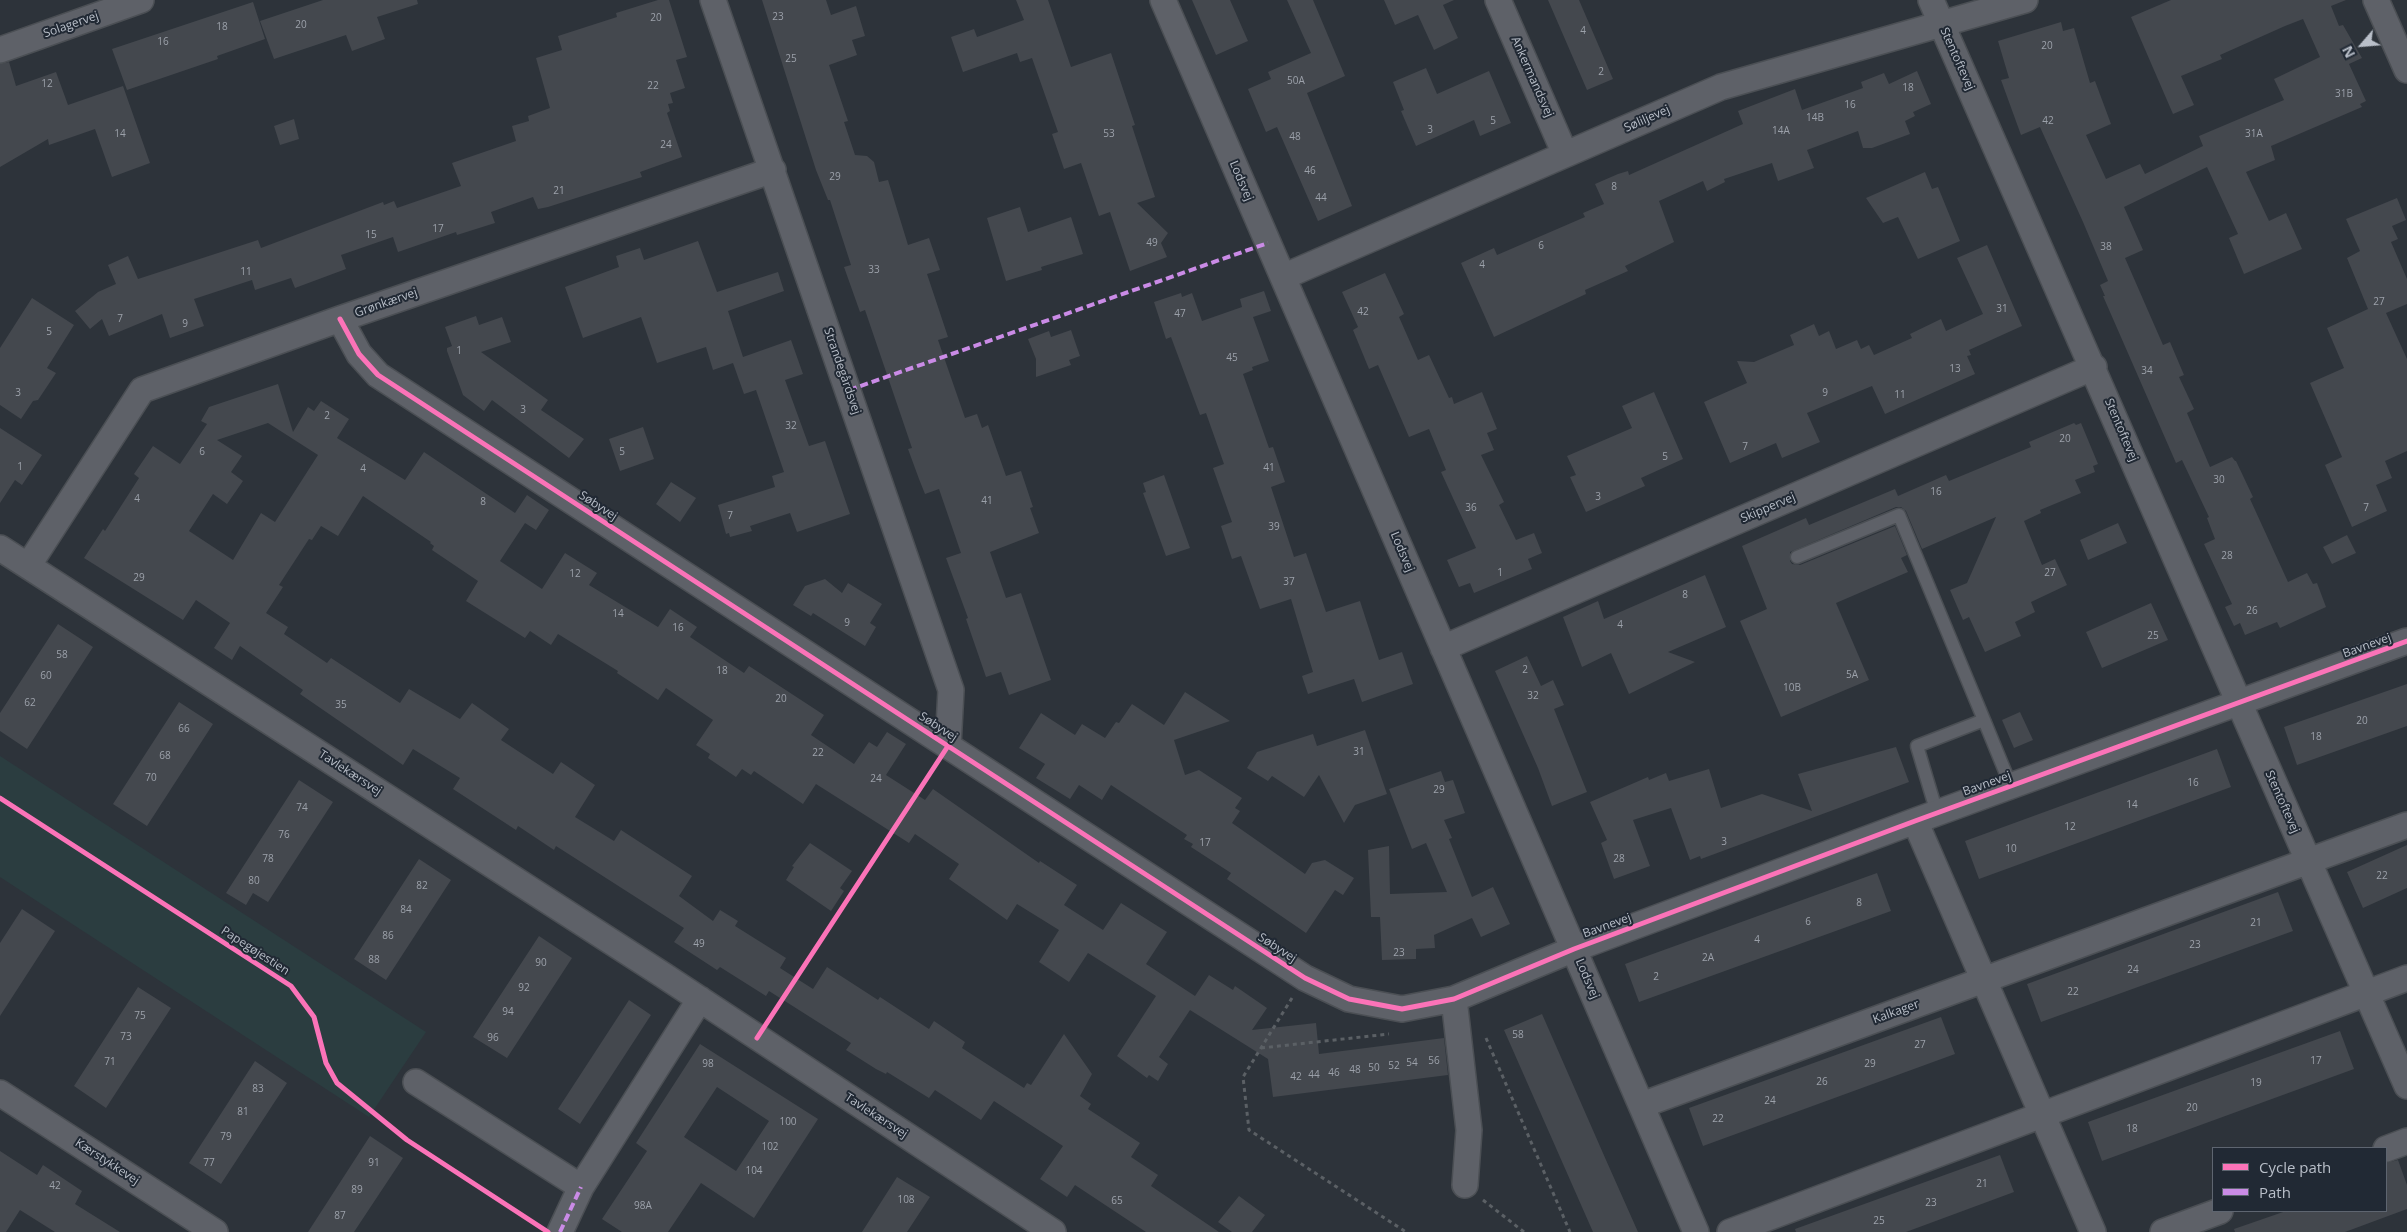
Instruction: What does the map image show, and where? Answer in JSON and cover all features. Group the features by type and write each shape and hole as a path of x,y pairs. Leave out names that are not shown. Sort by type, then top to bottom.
{"street":[{"name":"Solagervej","path":"0,50 141,0"},
{"name":"Strandegårdsvej","path":"713,0 951,690 948,746"},
{"name":"Lodsvej","path":"1163,0 1696,1232"},
{"name":"Ankermandsvej","path":"1498,0 1565,154"},
{"name":"Stentoftevej","path":"1931,0 2094,368 2407,1086"},
{"name":"Søliljevej","path":"1283,277 1721,87 2025,0"},
{"path":"2376,0 2407,70"},
{"name":"Grønkærvej","path":"28,566 142,390 340,319 773,170"},
{"name":"Søbyvej","path":"340,319 359,354 378,375 1304,978 1349,999 1402,1009 1454,999 1574,949"},
{"name":"Skippervej","path":"1443,648 2094,368"},
{"name":"Tavlekærsvej","path":"0,548 700,999 1053,1232"},
{"name":"Bavnevej","path":"1574,949 1926,817 2407,641"},
{"path":"1926,817 1984,980 2093,1232"},
{"path":"2308,861 2407,824"},
{"name":"Kalkager","path":"1642,1105 2308,861"},
{"path":"1730,1232 2407,978"},
{"path":"560,1232 581,1187 700,999"},
{"path":"1454,999 1470,1130 1465,1185"},
{"path":"416,1082 581,1187"},
{"name":"Kærstykkevej","path":"0,1092 214,1232"},
{"path":"2387,1149 2407,1141"},
{"path":"2163,1232 2217,1212"}],"lane":[{"path":"1797,557 1899,515 2012,786"},
{"path":"1926,817 1917,746 1984,720"}],"path":[{"path":"1304,978 1242,1077 1248,1130 1406,1232"},
{"path":"1483,1032 1570,1232"},
{"path":"1261,1048 1396,1034"},
{"path":"1465,1185 1524,1232"}],"shaded area":[{"path":"0,756 426,1032 369,1117 0,877"}],"building":[{"path":"323,0 417,0 418,4 377,17 385,39 352,51 346,35 274,59 260,21"},
{"path":"658,0 669,0 687,57 676,60 685,88 670,93 673,103 668,104 670,111 667,113 682,157 640,172 642,177 548,207 538,209 533,197 491,212 495,223 457,235 456,232 398,252 393,237 341,255 346,269 295,288 291,278 255,290 252,280 194,299 204,326 170,338 162,314 109,336 102,319 90,329 75,311 98,292 116,284 108,265 128,256 138,279 258,240 261,248 383,202 384,205 394,201 397,208 461,186 452,163 516,141 512,126 529,121 528,116 550,108 536,58 562,50 558,36 617,17 616,13"},
{"path":"762,0 826,0 831,15 856,6 865,36 852,40 857,55 829,65 848,121 844,122 855,155 867,156 874,162 879,182 888,180 908,245 929,238 940,270 927,274 948,337 938,340 965,418 977,414 982,428 988,425 1006,476 1021,471 1033,507 1030,508 1039,533 990,552 1006,598 1021,593 1051,680 1009,695 1001,672 986,677 966,619 968,618 946,558 961,553 939,489 925,494 908,449 912,448 865,310 860,312 844,267 851,265 830,200 828,200 816,170"},
{"path":"1016,0 1048,0 1071,67 1111,53 1135,125 1132,126 1155,197 1137,203 1168,233 1161,243 1167,257 1130,271 1110,212 1099,216 1081,163 1064,169 1052,134 1058,132 1032,58 1020,62 1017,53 963,72 951,37 974,29 977,37 1024,20"},
{"path":"1192,0 1230,0 1248,41 1216,55"},
{"path":"1287,0 1313,0 1345,76 1307,93 1352,206 1318,221 1277,127 1266,132 1248,89 1271,79 1268,72 1311,53"},
{"path":"1384,0 1454,0 1443,5 1458,38 1434,50 1418,15 1395,25"},
{"path":"1548,0 1579,0 1613,79 1587,90"},
{"path":"2171,0 2346,0 2331,6 2339,26 2343,25 2362,58 2349,64 2366,101 2360,104 2362,107 2271,146 2275,160 2246,172 2269,221 2286,213 2302,249 2244,274 2229,238 2238,234 2207,167 2124,207 2143,250 2125,258 2163,345 2170,342 2184,375 2179,377 2194,409 2187,413 2210,467 2232,457 2236,461 2253,497 2250,499 2288,582 2307,573 2313,584 2317,583 2326,607 2280,628 2277,622 2245,635 2240,623 2234,626 2225,607 2232,604 2204,544 2215,539 2207,518 2209,517 2182,460 2176,463 2103,296 2105,296 2100,285 2108,281 2083,222 2040,127 2021,135 2001,80 2009,78 1998,41 2061,22 2063,31 2074,28 2090,83 2095,81 2111,124 2086,135 2106,179 2140,164 2145,174 2203,146 2199,136 2284,100 2274,79 2320,57 2303,19 2220,55 2222,59 2181,76 2194,105 2173,114 2131,17"},
{"path":"253,2 265,39 217,56 218,59 127,90 112,49"},
{"path":"9,62 16,86 56,72 68,105 123,86 150,163 112,177 95,129 49,145 48,139 0,167 0,64"},
{"path":"1426,68 1437,94 1489,71 1511,123 1480,136 1474,120 1416,146 1401,111 1404,110 1393,82"},
{"path":"1917,71 1931,104 1913,112 1915,116 1905,121 1910,134 1872,148 1863,148 1858,131 1807,150 1814,168 1778,181 1772,163 1724,179 1725,182 1707,191 1703,181 1659,201 1674,242 1625,266 1628,271 1585,290 1586,294 1494,337 1461,263 1494,248 1497,255 1585,217 1583,213 1604,204 1595,184 1628,171 1629,175 1743,124 1738,111 1795,89 1802,110 1863,88 1861,82 1884,73 1889,84"},
{"path":"294,119 299,139 280,145 274,126"},
{"path":"1925,172 1932,189 1938,187 1960,241 1918,259 1898,217 1883,223 1866,198"},
{"path":"2397,198 2406,220 2392,226 2398,239 2391,242 2407,279 2407,304 2386,313 2407,359 2407,451 2385,461 2392,478 2376,485 2387,511 2352,527 2325,465 2342,457 2310,383 2344,368 2327,328 2368,309 2347,258 2360,251 2346,219"},
{"path":"1020,207 1028,232 1071,217 1083,254 1041,267 1042,270 1006,281 987,218"},
{"path":"698,241 717,292 778,272 784,291 728,311 743,357 791,340 803,374 785,380 809,446 825,441 850,514 797,532 790,513 750,526 752,531 730,537 729,533 726,534 718,505 775,487 772,476 784,472 756,390 744,394 733,363 713,370 706,347 657,363 641,317 583,338 565,287 619,267 616,256 640,248 644,260"},
{"path":"1987,245 2022,326 1969,350 1971,355 1967,356 1975,374 1885,414 1872,386 1807,413 1820,442 1782,458 1776,443 1730,463 1704,402 1747,383 1737,361 1754,362 1794,345 1790,335 1814,324 1819,336 1829,331 1836,349 1857,340 1861,349 1869,345 1874,355 1912,338 1910,334 1941,319 1946,331 1983,314 1957,258"},
{"path":"1385,273 1404,314 1399,317 1418,360 1429,355 1449,398 1452,397 1454,404 1482,392 1497,429 1487,433 1494,450 1481,455 1504,502 1499,505 1516,540 1534,533 1542,553 1528,559 1532,569 1474,593 1470,583 1459,587 1447,560 1476,548 1441,472 1446,470 1429,429 1409,437 1378,365 1369,369 1353,330 1358,327 1342,292"},
{"path":"1264,291 1271,311 1253,317 1269,361 1252,367 1253,370 1243,374 1269,448 1273,447 1285,482 1271,487 1294,557 1306,553 1326,612 1360,601 1379,660 1402,652 1413,684 1362,702 1354,679 1308,694 1302,676 1313,672 1291,599 1260,609 1241,556 1232,559 1221,526 1232,522 1213,468 1224,464 1206,413 1200,415 1171,337 1166,339 1154,302 1181,293 1182,297 1192,293 1202,321 1242,307 1240,299"},
{"path":"32,298 74,325 47,368 56,373 38,400 33,401 21,419 0,405 0,348"},
{"path":"476,316 479,325 502,317 511,342 481,352 548,400 541,410 584,439 569,458 492,400 484,411 463,395 447,351 447,348 452,346 445,327"},
{"path":"1071,330 1080,356 1069,360 1071,365 1036,377 1036,359 1028,339 1049,331 1051,337"},
{"path":"278,384 293,432 308,407 314,411 321,401 349,419 337,438 405,480 424,452 515,513 527,495 549,510 536,530 525,523 500,561 542,589 565,553 597,573 589,585 658,627 670,609 697,627 690,637 744,673 749,666 824,715 811,735 854,764 869,742 877,747 887,732 906,744 886,775 925,800 933,789 1039,863 1040,861 1077,885 1064,905 1103,930 1121,903 1167,932 1146,964 1195,996 1209,975 1233,990 1235,986 1267,1008 1252,1030 1316,1023 1319,1054 1444,1038 1448,1075 1273,1097 1268,1059 1190,1010 1159,1057 1168,1064 1158,1081 1149,1075 1147,1078 1117,1056 1156,996 1088,953 1069,982 1039,962 1059,930 1017,904 1007,920 949,879 959,864 915,834 909,843 816,784 803,804 754,771 751,775 742,769 736,777 708,758 710,754 696,745 713,720 666,688 658,700 617,673 618,671 558,634 551,645 530,631 525,638 466,601 478,581 432,550 434,546 431,542 363,496 338,536 321,526 312,540 309,539 279,585 283,587 266,613 288,627 284,634 327,663 331,658 400,703 409,689 460,719 472,703 509,729 501,740 553,774 561,762 595,785 575,817 614,841 621,830 692,876 679,896 713,921 720,910 738,921 735,926 786,958 780,968 813,989 827,967 878,1000 880,997 929,1029 934,1021 965,1042 962,1048 1024,1088 1027,1083 1031,1085 1064,1034 1092,1074 1080,1096 1091,1104 1088,1109 1140,1143 1131,1157 1158,1175 1151,1186 1219,1232 1146,1232 1075,1185 1067,1197 1040,1179 1063,1146 994,1101 981,1120 935,1090 929,1098 887,1072 886,1074 876,1069 846,1050 851,1043 769,991 766,996 720,967 717,970 674,942 684,928 556,846 554,850 518,826 516,830 453,789 460,778 413,749 403,765 300,694 303,690 240,646 232,660 214,648 230,623 196,600 183,620 84,558 103,529 105,531 139,478 134,474 153,446 180,464 207,424 201,421 209,407","holes":["268,423 318,455 275,522 261,513 233,560 189,531 213,494 227,504 243,481 231,472 242,456 217,440"]},
{"path":"1654,392 1683,459 1641,478 1645,486 1586,512 1570,477 1576,475 1567,456 1632,428 1622,406"},
{"path":"2074,423 2076,425 2081,423 2098,464 2093,466 2095,472 2075,480 2081,493 2040,510 2041,513 2024,521 2042,565 2055,559 2067,585 2031,602 2035,612 2015,622 2021,636 1985,652 1969,617 1963,620 1950,590 1967,583 1996,517 1922,549 1906,511 1901,507 1896,507 1790,552 1792,564 1800,565 1895,526 1907,555 1901,558 1908,572 1836,603 1869,680 1781,717 1740,621 1767,609 1742,546 1806,518 1809,525 1895,489 1898,496 1946,475 1949,481 2031,447 2029,442"},
{"path":"643,427 654,459 620,471 609,439"},
{"path":"0,428 42,455 22,485 15,480 0,503"},
{"path":"1164,475 1190,548 1166,556 1143,493 1146,492 1143,483"},
{"path":"671,482 696,498 680,522 656,504"},
{"path":"2118,523 2127,543 2088,560 2080,540"},
{"path":"2347,535 2356,553 2332,564 2323,547"},
{"path":"1705,575 1726,627 1668,652 1695,662 1629,694 1611,653 1582,667 1563,617 1598,601 1604,619"},
{"path":"825,579 842,593 848,583 882,604 870,623 876,627 865,646 813,613 811,616 793,605 805,586"},
{"path":"2151,603 2168,640 2102,668 2086,632"},
{"path":"58,624 93,647 27,749 0,731 0,713"},
{"path":"1527,656 1541,686 1553,680 1564,705 1554,709 1587,792 1552,806 1538,768 1495,671"},
{"path":"2407,684 2407,726 2297,765 2284,727"},
{"path":"1185,692 1230,721 1174,740 1185,775 1199,770 1242,798 1235,808 1240,811 1232,823 1305,874 1312,863 1325,860 1354,878 1343,895 1335,890 1306,933 1227,879 1231,873 1191,847 1193,844 1184,839 1187,835 1111,785 1102,800 1079,785 1070,799 1036,778 1045,764 1019,748 1041,713 1075,735 1082,724 1105,738 1116,722 1119,723 1132,704 1164,725"},
{"path":"179,702 213,724 147,826 113,804"},
{"path":"2020,712 2033,740 2014,748 2002,720"},
{"path":"1365,730 1387,794 1355,805 1344,823 1319,775 1304,797 1272,776 1268,781 1247,768 1257,752 1313,734 1317,746"},
{"path":"1896,747 1909,782 1701,859 1700,856 1690,860 1671,808 1633,820 1650,866 1614,879 1601,843 1607,840 1590,802 1648,777 1649,780 1666,773 1669,781 1709,769 1721,808 1762,794 1812,811 1798,774"},
{"path":"2217,749 2231,787 1979,879 1965,841"},
{"path":"1441,771 1445,782 1453,780 1465,813 1444,820 1452,838 1449,839 1472,897 1493,887 1510,924 1481,937 1472,918 1434,935 1435,948 1416,949 1416,959 1382,960 1380,917 1371,917 1368,850 1389,846 1390,894 1447,892 1426,843 1412,849 1389,789"},
{"path":"299,780 333,802 268,902 253,893 246,905 226,893"},
{"path":"810,843 852,871 840,888 844,891 831,911 786,880 794,867 792,866"},
{"path":"2407,845 2407,888 2363,908 2347,872"},
{"path":"419,859 451,880 386,980 354,959"},
{"path":"1877,873 1891,911 1639,1002 1625,964"},
{"path":"2278,892 2293,931 2041,1022 2027,984"},
{"path":"22,909 55,931 0,1016 0,943"},
{"path":"539,936 572,958 507,1058 473,1037"},
{"path":"138,987 171,1008 106,1108 74,1086"},
{"path":"629,1000 651,1015 580,1124 558,1109"},
{"path":"1542,1014 1638,1232 1593,1232 1504,1030"},
{"path":"1941,1017 1955,1054 1703,1146 1689,1108"},
{"path":"2340,1031 2354,1069 2102,1161 2088,1122"},
{"path":"700,1044 818,1119 754,1218 701,1183 668,1232 622,1232 602,1219 647,1151 636,1143","holes":["717,1087 769,1121 736,1171 684,1137"]},
{"path":"255,1061 287,1083 221,1184 189,1163"},
{"path":"370,1136 403,1158 354,1232 308,1232"},
{"path":"0,1151 37,1175 43,1165 82,1191 75,1204 120,1232 55,1232 20,1210 6,1232 0,1232"},
{"path":"2000,1155 2014,1192 1906,1232 1796,1232 1795,1229"},
{"path":"2398,1160 2407,1185 2407,1209 2345,1232 2235,1232 2234,1229 2283,1212 2387,1212 2387,1163"},
{"path":"897,1177 930,1197 907,1232 862,1232"},
{"path":"1239,1196 1265,1215 1252,1232 1232,1232 1218,1222"}],"marked path":[{"path":"849,390 1268,243"},
{"path":"560,1232 581,1187"}],"cycle path":[{"path":"340,319 359,354 378,375 1305,978 1349,999 1402,1009 1454,999 1574,949 1915,821 2407,641"},
{"path":"757,1038 948,746"},
{"name":"Papegøjestien","path":"0,798 291,986 314,1017 326,1063 337,1083 407,1140 548,1232"}]}
